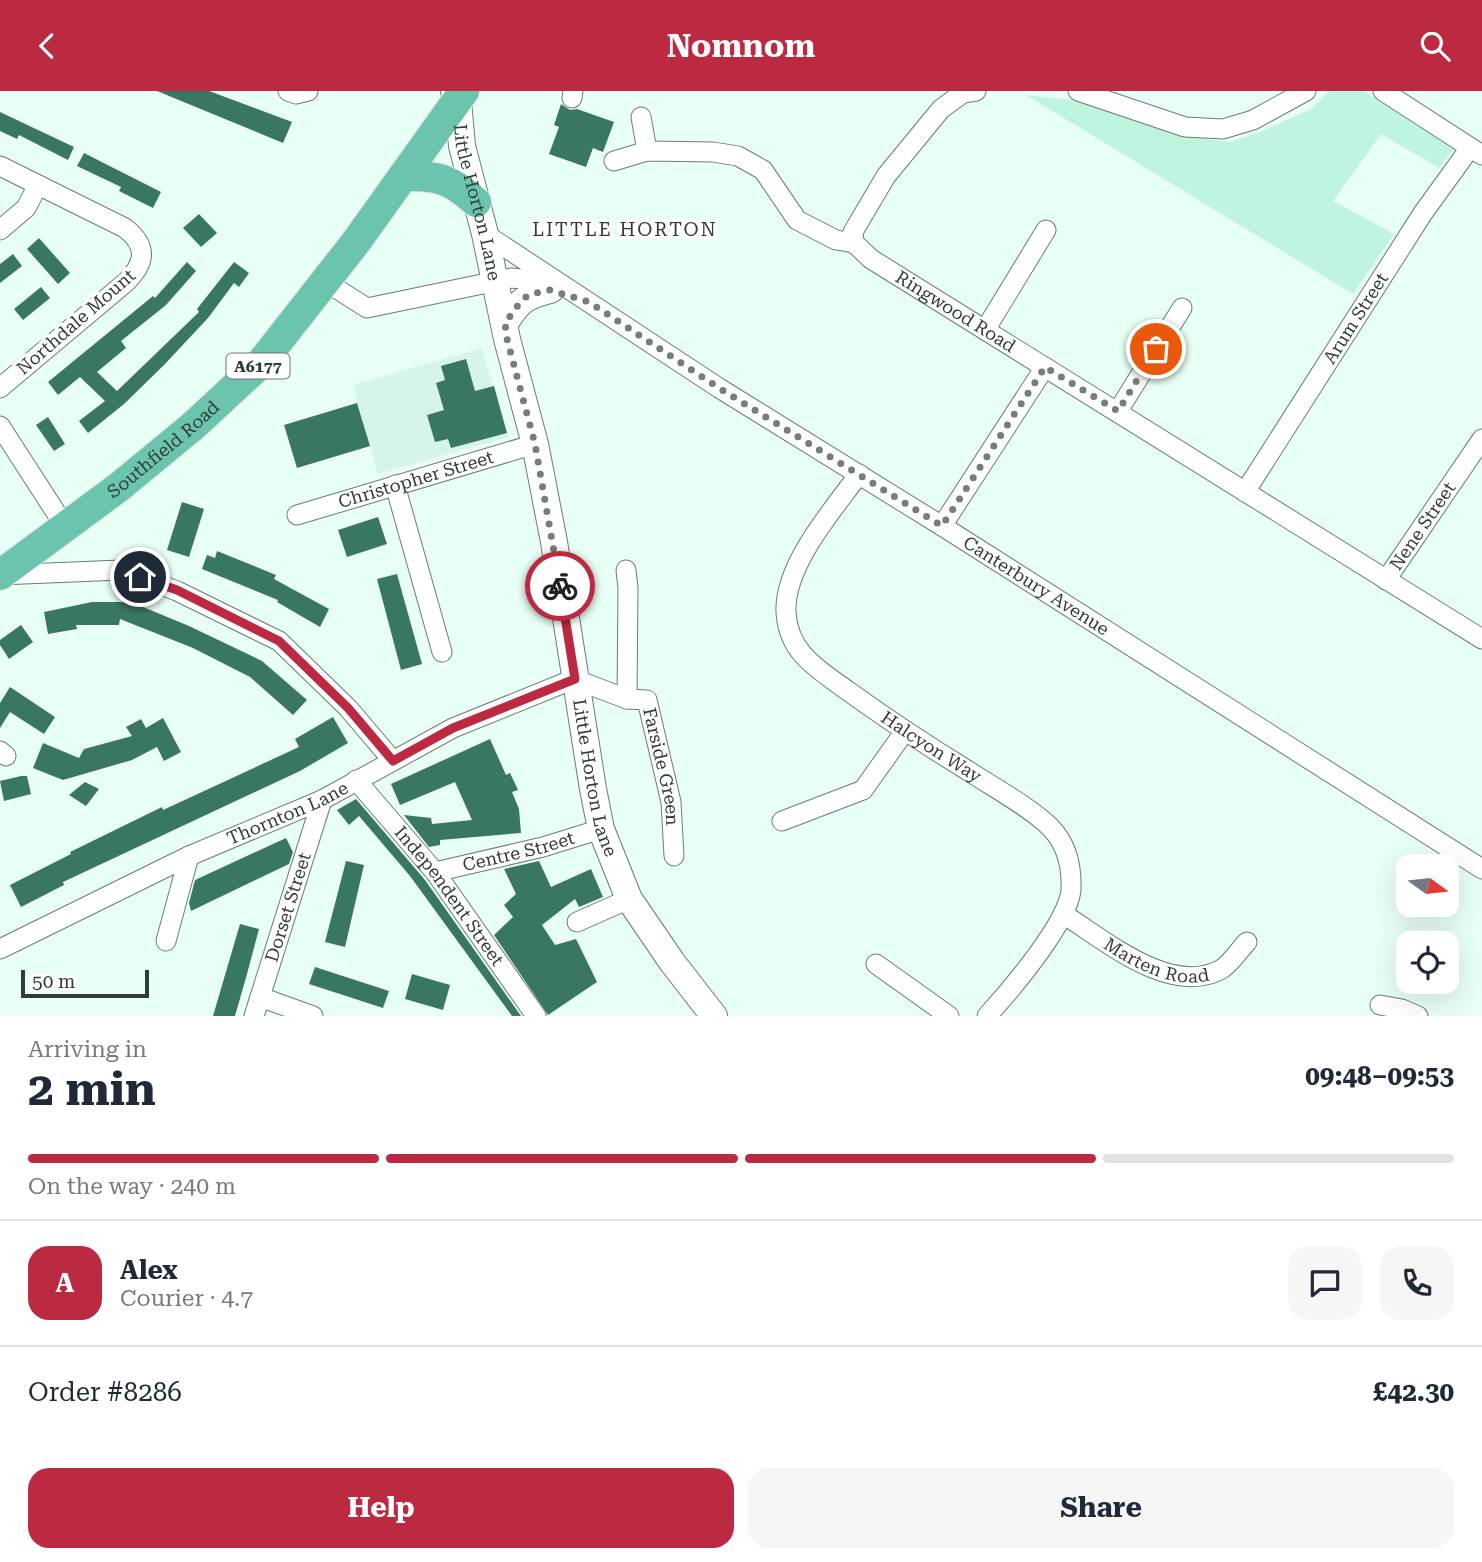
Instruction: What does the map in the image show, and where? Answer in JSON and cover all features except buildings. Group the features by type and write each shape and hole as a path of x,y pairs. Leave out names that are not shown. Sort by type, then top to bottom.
{"main road":[{"name":"Southfield Road","path":"0,575 119,487 193,426 261,363 326,282 404,176 459,94"},
{"path":"404,176 430,175 443,179 459,187 476,202"}],"street":[{"path":"288,91 296,94 308,91"},
{"path":"1078,91 1185,127 1223,129 1253,120 1306,91"},
{"path":"1383,91 1476,152"},
{"path":"614,161 647,151 713,152 738,156 763,170 797,220 836,240 854,243 853,232 887,176 941,109 967,92"},
{"name":"Little Horton Lane","path":"459,94 462,146 485,234 507,339 535,444 554,542 601,829 629,899 672,962 714,1016"},
{"path":"640,117 647,151"},
{"name":"Arum Street","path":"1245,492 1423,213 1476,152"},
{"name":"Northdale Mount","path":"0,166 132,233 141,248 141,264 125,283 0,388"},
{"path":"0,230 26,208 38,185"},
{"path":"985,330 1045,230"},
{"name":"Canterbury Avenue","path":"485,234 719,388 942,526 1482,869"},
{"name":"Ringwood Road","path":"854,243 871,259 1482,639"},
{"path":"326,282 367,308 494,281 522,279 589,302"},
{"path":"505,323 528,295 550,290"},
{"path":"1118,411 1182,308"},
{"path":"942,526 1045,367"},
{"path":"0,426 64,526"},
{"name":"Nene Street","path":"1386,580 1482,439"},
{"name":"Christopher Street","path":"297,515 535,444"},
{"name":"Halcyon Way","path":"859,474 808,547 789,584 786,611 791,638 808,662 905,731 1051,827 1069,854 1071,892 1063,913 1021,979 986,1016"},
{"path":"395,485 442,652"},
{"path":"0,575 121,570 177,590 279,641 348,708 393,761"},
{"name":"Farside Green","path":"626,570 627,699"},
{"name":"Farside Green","path":"575,679 627,699 648,701 671,802 674,856"},
{"name":"Thornton Lane","path":"0,949 189,856 322,800 453,728 575,679"},
{"path":"782,821 863,790 905,731"},
{"name":"Independent Street","path":"356,780 435,872 536,1016"},
{"name":"Dorset Street","path":"257,1007 322,800"},
{"name":"Centre Street","path":"435,872 543,847 601,829"},
{"path":"166,941 189,856"},
{"path":"577,922 629,899"},
{"name":"Marten Road","path":"1063,913 1133,959 1169,975 1199,975 1222,969 1247,942"},
{"path":"876,964 949,1016"},
{"path":"1380,1005 1402,1009 1418,1016"},
{"path":"257,1007 313,1016"}],"shaded area":[{"path":"482,348 508,437 378,474 353,385"}],"green space":[{"path":"1329,91 1364,91 1454,149 1439,168 1381,134 1333,201 1394,234 1353,294 1026,95 1078,101 1181,136 1230,142 1311,109"}],"way so far":[{"path":"560,586 535,444 505,323 528,295 550,290 589,302 719,388 942,526 1045,367 1118,411 1156,349"}],"district":[{"name":"LITTLE HORTON","path":"625,229"}],"route":[{"path":"140,577 177,590 279,641 348,708 393,761 453,728 575,679 560,586"}]}
